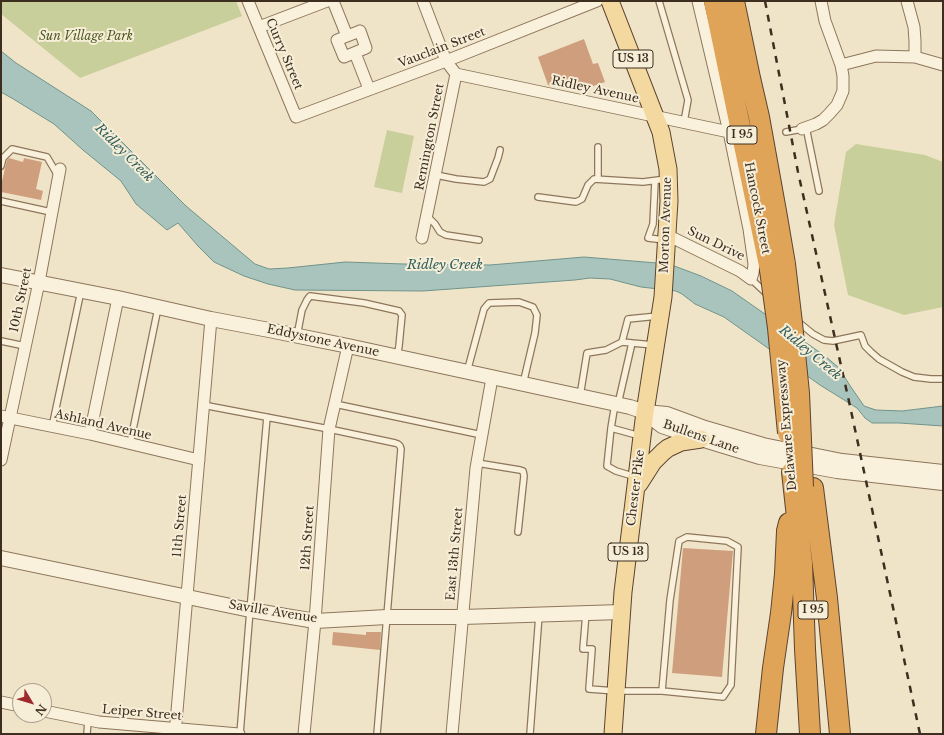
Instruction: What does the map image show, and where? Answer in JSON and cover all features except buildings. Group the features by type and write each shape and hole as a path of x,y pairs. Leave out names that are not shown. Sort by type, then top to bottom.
{"highway":[{"name":"Delaware Expressway","path":"714,1 777,267 792,322 799,393 802,563 810,734"},
{"name":"Delaware Expressway","path":"734,1 759,117 777,217 778,328 801,490 822,734"},
{"path":"766,734 781,613 787,530 801,490"},
{"path":"801,490 827,598 840,734"}],"main road":[{"name":"Morton Avenue","path":"610,1 655,116 665,150 662,180 669,201 664,290"},
{"name":"Chester Pike","path":"613,734 621,612 645,412 664,290"},
{"path":"636,484 663,452 681,442 701,439"}],"street":[{"name":"Curry Street","path":"248,1 296,117"},
{"path":"259,27 327,1"},
{"path":"334,1 347,36 360,31 366,48 355,53 369,89"},
{"name":"Remington Street","path":"422,238 456,74 446,61 423,1"},
{"name":"Vauclain Street","path":"296,117 446,61 597,1"},
{"name":"Hancock Street","path":"698,1 728,132 752,251 754,268 751,279"},
{"path":"804,128 823,120 834,110 843,91 841,65 825,21 821,1"},
{"path":"907,1 914,27 915,57"},
{"path":"841,65 876,56 915,57 943,65"},
{"name":"Ridley Avenue","path":"456,74 728,132"},
{"name":"10th Street","path":"1,460 5,417 25,346 39,282 59,173"},
{"name":"Sun Drive","path":"667,238 740,271 751,279"},
{"name":"Eddystone Avenue","path":"1,274 210,319 348,346 630,407 645,412"},
{"path":"90,434 118,298"},
{"name":"11th Street","path":"175,731 210,319"},
{"name":"12th Street","path":"304,734 329,429 348,346"},
{"name":"East 13th Street","path":"452,734 477,463 492,378"},
{"name":"Bullens Lane","path":"645,412 662,426 760,457 837,471 943,483"},
{"name":"Bullens Lane","path":"645,412 667,414 705,428 763,445 842,461 943,472"},
{"name":"Ashland Avenue","path":"5,417 90,434 199,460"},
{"name":"Saville Avenue","path":"1,558 250,610 314,621 387,617 462,617 621,612"},
{"path":"1,702 12,704"},
{"name":"Leiper Street","path":"52,713 99,722 175,731 239,734"}],"lane":[{"path":"659,1 688,100 684,122"},
{"path":"786,132 804,128 819,191"},
{"path":"598,147 598,179"},
{"path":"1,166 3,158 12,149 48,157 59,173"},
{"path":"436,175 484,182 490,179 500,150"},
{"path":"538,196 576,202 582,199 588,185 594,179 643,182 662,180 653,224 648,238 667,238"},
{"path":"1,202 51,212"},
{"path":"427,216 440,232 446,235 479,240"},
{"path":"751,279 806,329 820,338 833,341 861,335 865,346 871,352 879,359 902,372 914,377 943,379"},
{"path":"52,427 81,290"},
{"path":"297,336 302,310 310,296 364,303 399,311 402,315 397,357"},
{"path":"467,372 484,309 489,303 519,302 533,307 537,315 535,333 523,384"},
{"path":"130,444 158,307"},
{"path":"622,342 628,319 660,315"},
{"path":"1,341 25,346"},
{"path":"580,396 587,353 606,350 622,342 656,345"},
{"path":"632,343 611,428 607,466 636,484"},
{"path":"335,404 482,435"},
{"path":"203,405 395,443 398,444 401,449 377,734"},
{"path":"239,734 267,417"},
{"path":"611,428 642,437"},
{"path":"477,463 523,471 524,476 518,532"},
{"path":"586,613 583,649 592,649 589,689 616,691 662,691 723,697 731,685 738,547 727,541 687,537 679,541 670,600 662,691"},
{"path":"530,734 539,615"},
{"path":"87,734 88,720"}],"green space":[{"name":"Sun Village Park","path":"1,1 236,1 242,16 80,78 1,14"},
{"path":"387,130 414,136 402,193 374,187"},
{"path":"856,144 925,155 943,162 943,307 904,315 848,295 834,225 846,152"}],"water":[{"name":"Ridley Creek","path":"1,51 16,63 91,111 186,206 255,264 269,269 345,262 490,265 584,257 669,264 701,276 732,291 825,356 838,367 864,406 876,410 902,411 943,406 943,426 872,423 865,418 857,408 820,385 724,317 695,304 676,291 641,287 610,279 590,278 423,291 295,290 268,284 244,276 214,262 178,223 167,230 136,204 121,181 54,124 1,92"}],"railway":[{"path":"765,1 798,172 920,734"}]}
